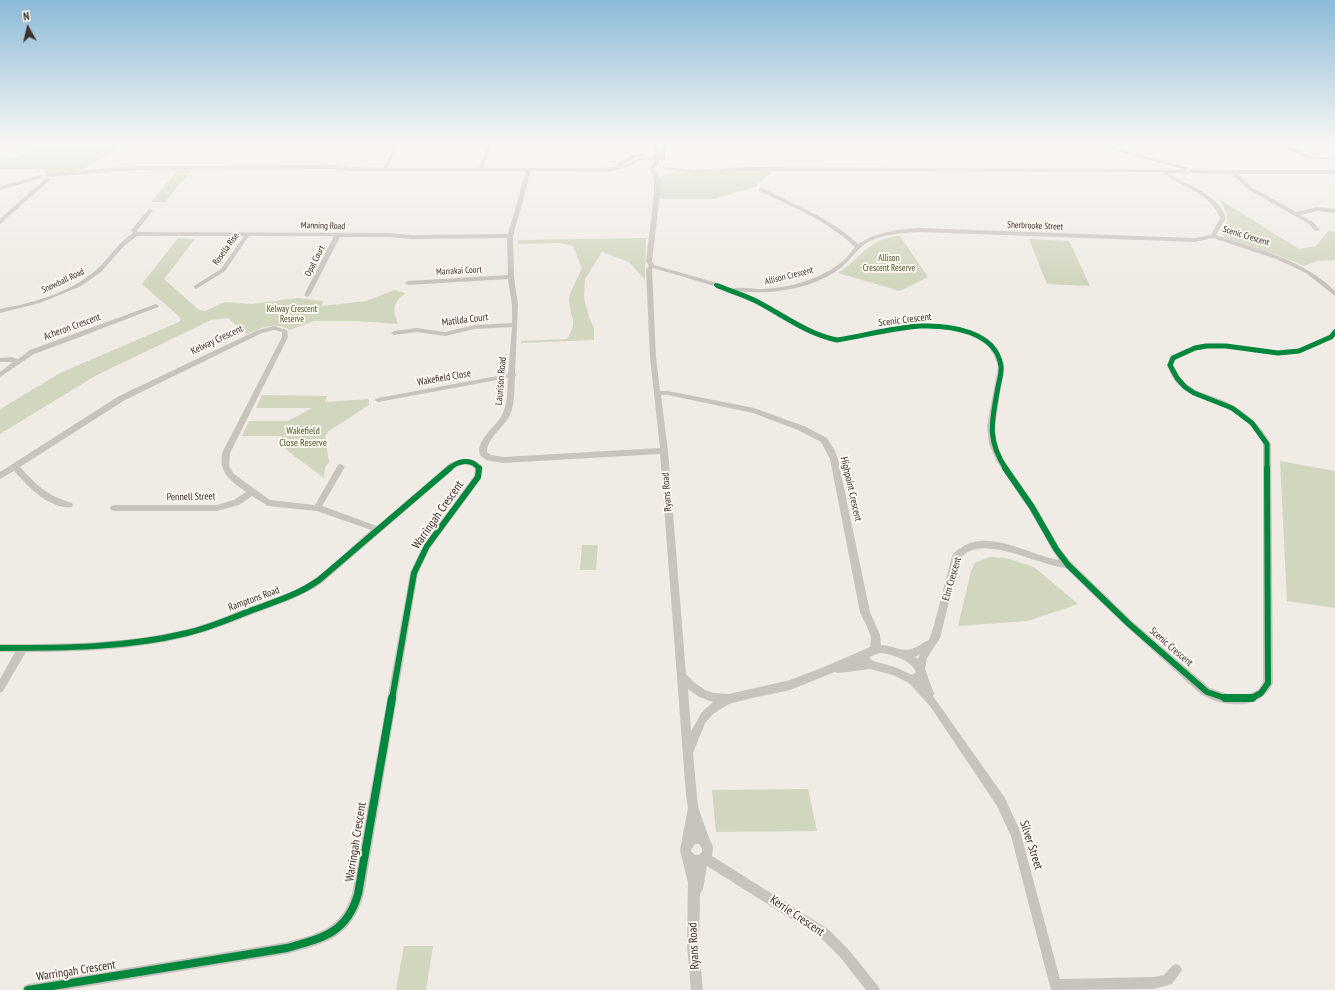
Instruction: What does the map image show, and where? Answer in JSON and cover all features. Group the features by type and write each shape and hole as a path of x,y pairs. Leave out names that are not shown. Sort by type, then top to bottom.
{"street":[{"path":"0,222 31,189"},
{"name":"Laurison Road","path":"524,189 510,236 511,278 515,325 513,375 508,411 482,449 482,453 489,458 503,460 664,451"},
{"name":"Ryans Road","path":"657,189 650,261 652,266 649,269 653,357 659,397 664,451 687,753 693,807 704,840"},
{"name":"Scenic Crescent","path":"1192,189 1208,198 1220,209 1223,218 1213,236 1287,260 1319,279 1335,294"},
{"path":"1251,189 1296,214 1317,230"},
{"path":"761,190 796,207 839,231 852,240 858,247"},
{"path":"1296,214 1317,210 1335,210"},
{"name":"Snowball Road","path":"0,311 18,308 45,299 87,280 100,271 125,241 136,234 134,230 136,226 150,211"},
{"name":"Sherbrooke Street","path":"858,247 870,240 886,234 929,230 1195,240 1213,236"},
{"name":"Manning Road","path":"136,234 248,234 412,237 510,236"},
{"name":"Rosella Rise","path":"196,287 223,270 248,234"},
{"name":"Opal Court","path":"307,296 338,235"},
{"name":"Allison Crescent","path":"652,266 716,285 754,292 773,291 816,279 833,271 851,256 858,247"},
{"name":"Marrakai Court","path":"408,283 511,278"},
{"name":"Scenic Crescent","path":"716,285 753,300 815,334 830,340 932,325 955,327 982,338 995,350 1000,359 1001,367 991,426 992,444 1000,460 1032,507 1056,550 1068,565 1129,624 1207,692 1228,699 1250,699 1261,692 1268,683 1267,444 1263,435 1241,414 1218,401 1188,389 1177,378 1170,364 1173,358 1195,348 1206,346 1226,346 1278,353 1299,351 1331,337 1335,332"},
{"name":"Acheron Crescent","path":"0,375 18,361 37,350 156,306"},
{"name":"Matilda Court","path":"394,333 417,330 445,334 475,327 515,325"},
{"name":"Kelway Crescent","path":"0,476 122,398 260,332 277,328 285,331 285,337 224,460 224,465 231,475 252,492"},
{"path":"0,360 11,359 18,361"},
{"name":"Wakefield Close","path":"378,400 513,375"},
{"name":"Highpoint Crescent","path":"659,397 678,396 754,411 801,428 817,436 828,445 834,459 865,614 877,638 874,649"},
{"name":"Ramptons Road","path":"0,648 108,646 176,635 201,629 292,596 319,580 376,529 453,465 465,461 471,462"},
{"name":"Warringah Crescent","path":"28,990 287,948 322,938 333,932 349,918 356,904 358,894 414,573 427,546 478,477 479,468 477,464 471,462"},
{"path":"16,467 46,497 55,502 69,505"},
{"path":"317,508 342,467"},
{"path":"252,492 263,501 274,505 317,508 376,529"},
{"name":"Pennell Street","path":"114,508 217,508 236,503 252,492"},
{"name":"Elm Crescent","path":"918,675 923,657 935,638 956,556 960,552 978,545 999,546 1048,562 1068,565"},
{"name":"Highpoint Crescent","path":"869,624 879,634 889,649"},
{"path":"900,654 912,653 932,643"},
{"path":"0,688 22,648"},
{"path":"687,753 703,717 714,707 730,699 789,685 830,671 874,649 889,649 914,662 918,675 870,665 830,671"},
{"path":"864,654 864,658 870,665"},
{"path":"681,675 700,693 714,698 730,699"},
{"name":"Silver Street","path":"918,675 933,704 1001,802 1016,835 1056,988"},
{"name":"Ryans Road","path":"693,807 687,848 694,879 693,946 697,990"},
{"path":"697,838 704,840 708,849 704,859 696,861 692,860 687,848 690,840 697,838"},
{"name":"Ryans Road","path":"694,901 704,859"},
{"name":"Kerrie Crescent","path":"704,859 744,881 824,933 844,953 874,990"},
{"path":"1056,988 1154,983 1168,980 1176,970"}],"green space":[{"path":"162,189 176,189 165,202 151,202"},
{"path":"658,189 746,189 715,199 659,199"},
{"path":"1219,199 1299,249 1316,246 1328,231 1335,232 1335,260 1317,261 1305,266 1272,253 1225,238 1222,234 1227,216"},
{"name":"Allison Crescent Reserve","path":"900,236 928,277 900,291 838,273 873,245 889,238"},
{"name":"Kelway Crescent Reserve","path":"178,238 195,239 164,279 199,310 205,311 225,302 252,304 298,298 323,301 322,306 366,301 395,290 406,293 396,303 395,314 398,324 358,321 314,321 290,330 279,326 268,326 247,334 228,318 211,320 95,376 0,434 0,410 2,408 60,373 179,322 181,318 142,284"},
{"path":"646,238 645,280 629,262 602,252 585,279 584,298 589,317 594,328 594,340 521,343 521,341 567,339 573,328 569,297 582,268 573,246 560,243 518,244 518,240"},
{"path":"1029,239 1069,241 1090,286 1047,284"},
{"name":"Wakefield Close Reserve","path":"262,395 327,396 325,402 369,399 369,405 329,431 325,436 329,462 325,468 324,478 285,449 281,436 242,436 249,421 288,421 312,408 256,408"},
{"path":"1280,461 1335,471 1335,608 1287,601"},
{"path":"582,545 598,545 596,570 580,570"},
{"path":"989,557 1006,558 1034,567 1078,604 1028,621 958,626 971,571 975,563"},
{"path":"808,789 817,831 716,832 712,790"},
{"path":"404,946 433,946 426,990 396,990"}],"cycle path":[{"path":"716,285 754,300 806,329 827,338 837,340 920,326 932,326 970,332 990,345 997,355 1001,367 991,426 993,444 1000,460 1032,507 1056,549 1068,565 1129,624 1207,692 1228,699 1250,699 1261,693 1268,683 1267,444 1263,436 1252,423 1232,408 1194,393 1185,387 1177,378 1170,365 1173,358 1195,348 1206,346 1226,346 1278,353 1291,352 1299,351 1331,337 1335,332"},
{"path":"0,648 47,648 141,642 204,628 279,601 304,590 319,580 453,465 471,462 479,468 478,477 427,546 414,573 358,894 349,917 332,932 311,941 287,948 28,990"}]}
